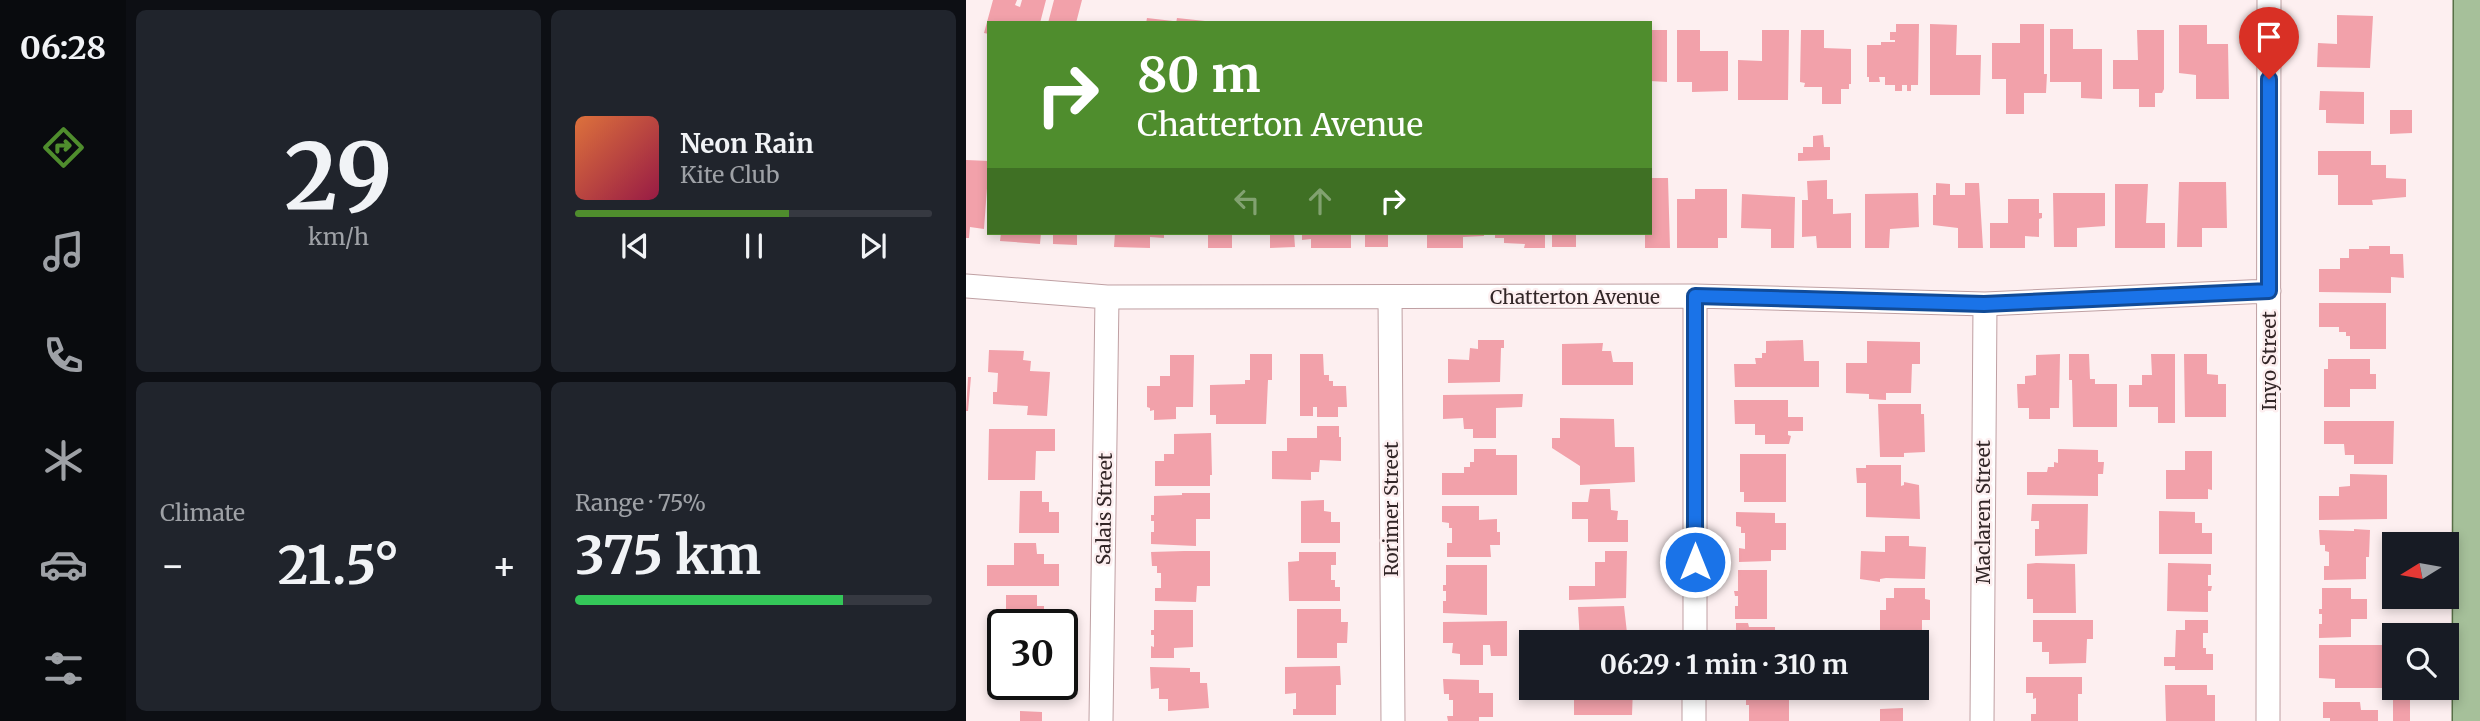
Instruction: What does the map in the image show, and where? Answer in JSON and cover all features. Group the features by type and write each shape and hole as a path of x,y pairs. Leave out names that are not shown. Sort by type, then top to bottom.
{"main road":[{"path":"2466,721 2468,0"}],"street":[{"name":"Inyo Street","path":"2268,721 2269,0"},
{"name":"Chatterton Avenue","path":"966,286 1107,297 1695,296 1984,304 2269,291"},
{"path":"1695,296 1695,630"},
{"name":"Salais Street","path":"1101,721 1107,297"},
{"name":"Rorimer Street","path":"1390,298 1393,721"},
{"name":"Maclaren Street","path":"1982,721 1984,304"},
{"path":"1694,700 1694,721"}],"building":[{"path":"993,0 1017,0 1015,5 1020,7 1022,0 1046,0 1041,21 987,21"},
{"path":"1054,0 1082,0 1077,21 1049,21"},
{"path":"2337,15 2373,16 2370,68 2317,67 2318,43 2337,44"},
{"path":"1147,18 1173,21 1146,21"},
{"path":"1177,18 1205,21 1176,21"},
{"path":"1896,24 1919,24 1918,85 1911,85 1911,91 1907,91 1907,85 1902,85 1902,91 1895,91 1895,85 1885,85 1885,77 1879,77 1880,82 1869,82 1867,77 1867,45 1895,42 1890,40 1890,32 1896,32"},
{"path":"1930,24 1957,25 1956,55 1981,55 1980,95 1930,95"},
{"path":"2020,24 2044,24 2046,93 2024,93 2024,114 2006,114 2006,79 1992,79 1992,43 2020,43"},
{"path":"2179,25 2207,25 2207,44 2228,44 2229,99 2196,99 2196,75 2179,73"},
{"path":"2050,29 2073,29 2073,49 2102,49 2102,99 2081,98 2081,82 2050,82"},
{"path":"1652,30 1667,30 1667,82 1652,81"},
{"path":"1677,30 1700,30 1700,51 1728,51 1728,91 1692,92 1692,82 1677,82"},
{"path":"1762,30 1789,30 1788,100 1738,100 1738,60 1762,61"},
{"path":"1801,30 1824,30 1824,48 1851,49 1851,84 1849,89 1841,89 1841,104 1822,104 1822,87 1804,87 1805,83 1800,82"},
{"path":"2137,30 2164,30 2164,89 2162,93 2155,93 2155,107 2139,107 2139,89 2113,89 2113,60 2138,60"},
{"path":"2320,91 2364,92 2364,124 2326,123 2326,110 2319,110"},
{"path":"2390,110 2412,110 2412,133 2390,134"},
{"path":"1823,135 1824,147 1830,147 1830,160 1798,161 1798,153 1803,153 1803,147 1813,147 1813,136"},
{"path":"2318,151 2371,151 2371,165 2386,165 2386,178 2406,179 2406,197 2372,200 2373,205 2338,205 2338,175 2318,175"},
{"path":"966,160 987,161 984,229 970,227 969,238 966,238"},
{"path":"1652,178 1668,178 1670,248 1645,248 1645,235 1652,235"},
{"path":"1827,180 1827,199 1833,199 1833,214 1851,213 1851,248 1817,248 1816,236 1802,237 1802,200 1808,200 1807,181"},
{"path":"2179,182 2226,182 2227,228 2202,228 2202,247 2177,247"},
{"path":"1936,183 1950,184 1950,195 1965,195 1965,183 1979,183 1983,248 1958,248 1958,228 1933,225 1933,195 1936,195"},
{"path":"2115,184 2148,184 2146,223 2165,223 2165,248 2115,248"},
{"path":"1695,189 1727,189 1727,238 1718,238 1718,248 1677,248 1677,199 1695,199"},
{"path":"1918,193 1919,227 1890,229 1889,248 1865,248 1865,194"},
{"path":"2053,193 2105,193 2105,226 2077,228 2077,247 2054,247"},
{"path":"1742,194 1795,197 1794,248 1771,248 1771,229 1741,228"},
{"path":"2008,199 2039,199 2039,213 2042,213 2042,218 2039,219 2039,237 2025,236 2025,248 1990,248 1990,223 2008,223"},
{"path":"1001,235 1041,235 1040,244 1000,241"},
{"path":"1053,235 1077,235 1077,245 1053,244"},
{"path":"1115,235 1164,235 1164,238 1150,237 1150,248 1114,247"},
{"path":"1208,235 1232,235 1232,248 1208,248"},
{"path":"1270,235 1294,235 1295,247 1270,248"},
{"path":"1302,235 1351,235 1351,248 1311,248 1311,239 1302,240"},
{"path":"1365,235 1388,235 1388,247 1365,247"},
{"path":"1427,235 1484,235 1463,237 1463,248 1427,248"},
{"path":"1495,235 1545,235 1545,248 1524,248 1525,244 1504,243 1504,238 1495,238"},
{"path":"1552,235 1576,235 1576,247 1552,247"},
{"path":"2369,246 2390,246 2390,254 2403,254 2404,278 2391,277 2391,293 2319,292 2319,269 2340,269 2340,258 2349,258 2349,249 2369,249"},
{"path":"2319,303 2386,303 2386,349 2350,349 2350,336 2346,336 2346,332 2339,332 2339,327 2319,327"},
{"path":"1478,340 1504,340 1504,348 1501,348 1500,382 1448,383 1448,359 1469,360 1470,348 1478,349"},
{"path":"1803,340 1804,361 1819,361 1819,387 1735,387 1734,364 1756,364 1755,358 1762,358 1762,353 1766,353 1766,341"},
{"path":"1867,341 1920,342 1920,364 1912,364 1911,393 1886,393 1886,400 1869,399 1869,394 1846,393 1846,363 1867,363"},
{"path":"1603,343 1602,351 1611,351 1613,362 1633,362 1633,385 1562,385 1562,344"},
{"path":"989,350 1024,351 1023,360 1031,361 1030,371 1050,372 1047,416 1027,415 1028,406 993,404 998,373 988,372"},
{"path":"1250,354 1272,354 1272,380 1268,380 1266,424 1216,424 1216,415 1210,415 1210,385 1245,384 1245,380 1250,380"},
{"path":"1300,354 1323,354 1324,375 1329,375 1333,386 1346,386 1347,407 1338,407 1338,417 1317,417 1317,407 1313,407 1313,416 1300,416"},
{"path":"2060,354 2059,408 2050,408 2050,419 2029,419 2029,408 2018,408 2017,384 2025,384 2025,376 2036,375 2036,355"},
{"path":"2069,354 2089,354 2090,379 2095,379 2095,384 2117,384 2117,427 2073,427"},
{"path":"2151,354 2175,354 2175,423 2158,423 2158,407 2129,407 2129,385 2142,385 2142,375 2152,375"},
{"path":"2184,354 2207,354 2207,374 2218,375 2218,384 2226,384 2226,417 2185,417"},
{"path":"1170,355 1194,355 1193,407 1176,407 1176,419 1154,420 1154,410 1150,411 1147,407 1147,386 1160,386 1160,376 1170,376"},
{"path":"2328,359 2370,359 2370,374 2376,374 2376,389 2350,389 2350,407 2324,407 2324,369 2328,369"},
{"path":"968,377 971,377 966,411"},
{"path":"1523,394 1522,407 1496,408 1496,438 1473,438 1473,429 1464,429 1463,418 1443,419 1443,395"},
{"path":"1734,400 1788,400 1788,417 1803,417 1803,431 1788,431 1791,436 1789,444 1765,444 1765,435 1755,435 1755,424 1735,424"},
{"path":"1878,404 1921,404 1921,414 1924,414 1925,452 1904,453 1904,457 1880,457"},
{"path":"1560,418 1614,419 1615,447 1634,447 1635,482 1580,485 1580,466 1552,448 1552,438 1560,438"},
{"path":"2324,421 2394,421 2393,464 2354,464 2354,455 2345,455 2344,444 2324,444"},
{"path":"1317,426 1339,426 1341,461 1320,460 1319,472 1311,472 1311,480 1272,479 1272,451 1287,451 1287,438 1317,438"},
{"path":"989,429 1055,429 1055,451 1036,451 1035,480 988,480"},
{"path":"1211,433 1210,486 1155,486 1155,461 1164,461 1164,454 1174,454 1174,434"},
{"path":"1474,449 1496,449 1496,455 1517,455 1517,495 1442,495 1442,473 1464,473 1464,467 1470,467 1470,462 1474,462"},
{"path":"2058,449 2098,450 2098,462 2104,462 2103,474 2098,474 2098,496 2027,495 2027,472 2047,472 2048,467 2054,467 2054,462 2058,463"},
{"path":"2185,451 2212,451 2212,490 2208,489 2208,499 2166,499 2166,470 2185,470"},
{"path":"1740,454 1786,454 1786,502 1744,502 1744,492 1740,492"},
{"path":"1866,465 1901,465 1901,486 1904,482 1919,485 1920,519 1866,517 1866,483 1857,483 1856,468 1866,468"},
{"path":"2350,474 2387,475 2387,519 2319,520 2319,496 2339,496 2339,487 2350,486"},
{"path":"1590,489 1610,489 1611,510 1618,511 1617,520 1628,520 1628,542 1588,542 1588,519 1572,519 1572,502 1588,502"},
{"path":"1020,491 1042,491 1042,502 1049,502 1049,512 1059,512 1059,533 1019,533"},
{"path":"1210,493 1210,519 1196,519 1196,546 1151,544 1151,532 1154,532 1151,515 1154,515 1154,496"},
{"path":"1324,500 1324,511 1331,512 1331,522 1340,522 1340,543 1301,543 1301,501"},
{"path":"2032,504 2088,504 2087,554 2035,556 2035,529 2039,529 2039,521 2031,521"},
{"path":"1442,506 1479,506 1479,520 1497,519 1500,545 1490,545 1491,557 1447,557 1447,543 1452,543 1452,528 1449,528 1449,523 1442,522"},
{"path":"2159,511 2195,512 2195,523 2202,523 2202,533 2212,533 2212,554 2159,554"},
{"path":"1736,512 1775,513 1775,523 1786,523 1786,550 1771,550 1771,561 1739,562 1739,548 1745,549 1745,533 1741,533 1741,527 1736,526"},
{"path":"2319,530 2370,530 2366,579 2324,580 2324,566 2329,566 2329,552 2325,551 2325,545 2320,545"},
{"path":"1885,536 1909,536 1909,546 1926,547 1925,579 1886,578 1880,579 1880,582 1860,579 1861,551 1885,552"},
{"path":"1014,543 1036,543 1037,554 1044,554 1044,564 1059,564 1059,586 987,586 987,565 1014,565"},
{"path":"1210,551 1210,586 1197,586 1196,602 1155,601 1155,588 1161,588 1161,573 1157,573 1157,566 1152,566 1151,552"},
{"path":"1605,551 1627,551 1626,598 1569,600 1569,586 1595,586 1595,562 1605,562"},
{"path":"1299,552 1336,552 1336,565 1331,565 1331,580 1335,580 1335,587 1340,587 1340,601 1289,601 1288,562 1299,561"},
{"path":"2168,563 2211,564 2208,586 2212,586 2211,591 2208,591 2208,612 2167,611"},
{"path":"2027,564 2075,564 2076,613 2033,613 2033,599 2027,599"},
{"path":"1446,565 1487,565 1487,615 1443,613 1443,601 1446,601 1443,585 1446,585"},
{"path":"1738,570 1767,570 1767,619 1735,619 1738,596 1735,596 1734,591 1738,591"},
{"path":"1894,588 1925,588 1925,599 1930,600 1930,620 1922,620 1922,630 1880,630 1880,610 1886,610 1886,598 1894,598"},
{"path":"2322,588 2351,588 2351,599 2367,599 2367,619 2351,619 2351,637 2319,638 2319,624 2322,624 2319,609 2322,609"},
{"path":"1006,595 1037,595 1037,606 1044,606 1044,609 1006,609"},
{"path":"1624,606 1627,630 1579,630 1578,607"},
{"path":"1297,609 1341,609 1341,622 1348,622 1347,643 1337,643 1337,658 1297,658"},
{"path":"1154,610 1193,610 1193,647 1174,648 1174,658 1151,658 1151,646 1154,647 1151,630 1154,630"},
{"path":"2033,620 2093,620 2093,639 2087,639 2086,663 2049,664 2049,652 2042,652 2042,642 2033,642"},
{"path":"2185,620 2208,620 2208,633 2203,633 2203,648 2206,648 2206,654 2213,654 2213,670 2175,670 2175,666 2164,666 2164,657 2175,657 2176,630 2185,630"},
{"path":"1507,621 1507,656 1491,656 1490,645 1483,645 1483,665 1460,665 1460,654 1452,653 1453,643 1443,643 1443,622"},
{"path":"1736,623 1748,623 1749,627 1775,627 1775,630 1736,630"},
{"path":"2319,645 2382,645 2382,688 2335,688 2335,679 2319,678"},
{"path":"1340,666 1341,685 1336,685 1336,715 1293,715 1293,709 1296,709 1296,693 1285,694 1285,667"},
{"path":"1150,667 1190,668 1190,672 1200,672 1200,683 1207,683 1209,708 1168,711 1168,699 1159,699 1159,688 1151,689"},
{"path":"2026,677 2082,677 2082,694 2078,694 2078,721 2031,721 2031,714 2036,714 2036,698 2033,699 2033,693 2026,693"},
{"path":"1443,679 1479,680 1479,693 1493,693 1493,717 1479,717 1479,721 1448,721 1447,716 1453,716 1453,700 1449,700 1449,694 1444,694"},
{"path":"2165,685 2207,685 2207,695 2215,695 2215,721 2166,721"},
{"path":"1574,700 1633,700 1632,715 1574,715"},
{"path":"1746,700 1789,700 1789,721 1749,721 1749,705 1746,705"},
{"path":"2393,700 2410,700 2410,721 2393,721"},
{"path":"2323,702 2360,702 2361,710 2378,710 2378,721 2330,721 2330,718 2323,718"},
{"path":"1903,708 1903,721 1880,721 1880,709"},
{"path":"1020,711 1042,712 1042,721 1020,721"}],"route":[{"path":"1695,562 1695,296 1984,304 2269,291 2269,79"}]}
